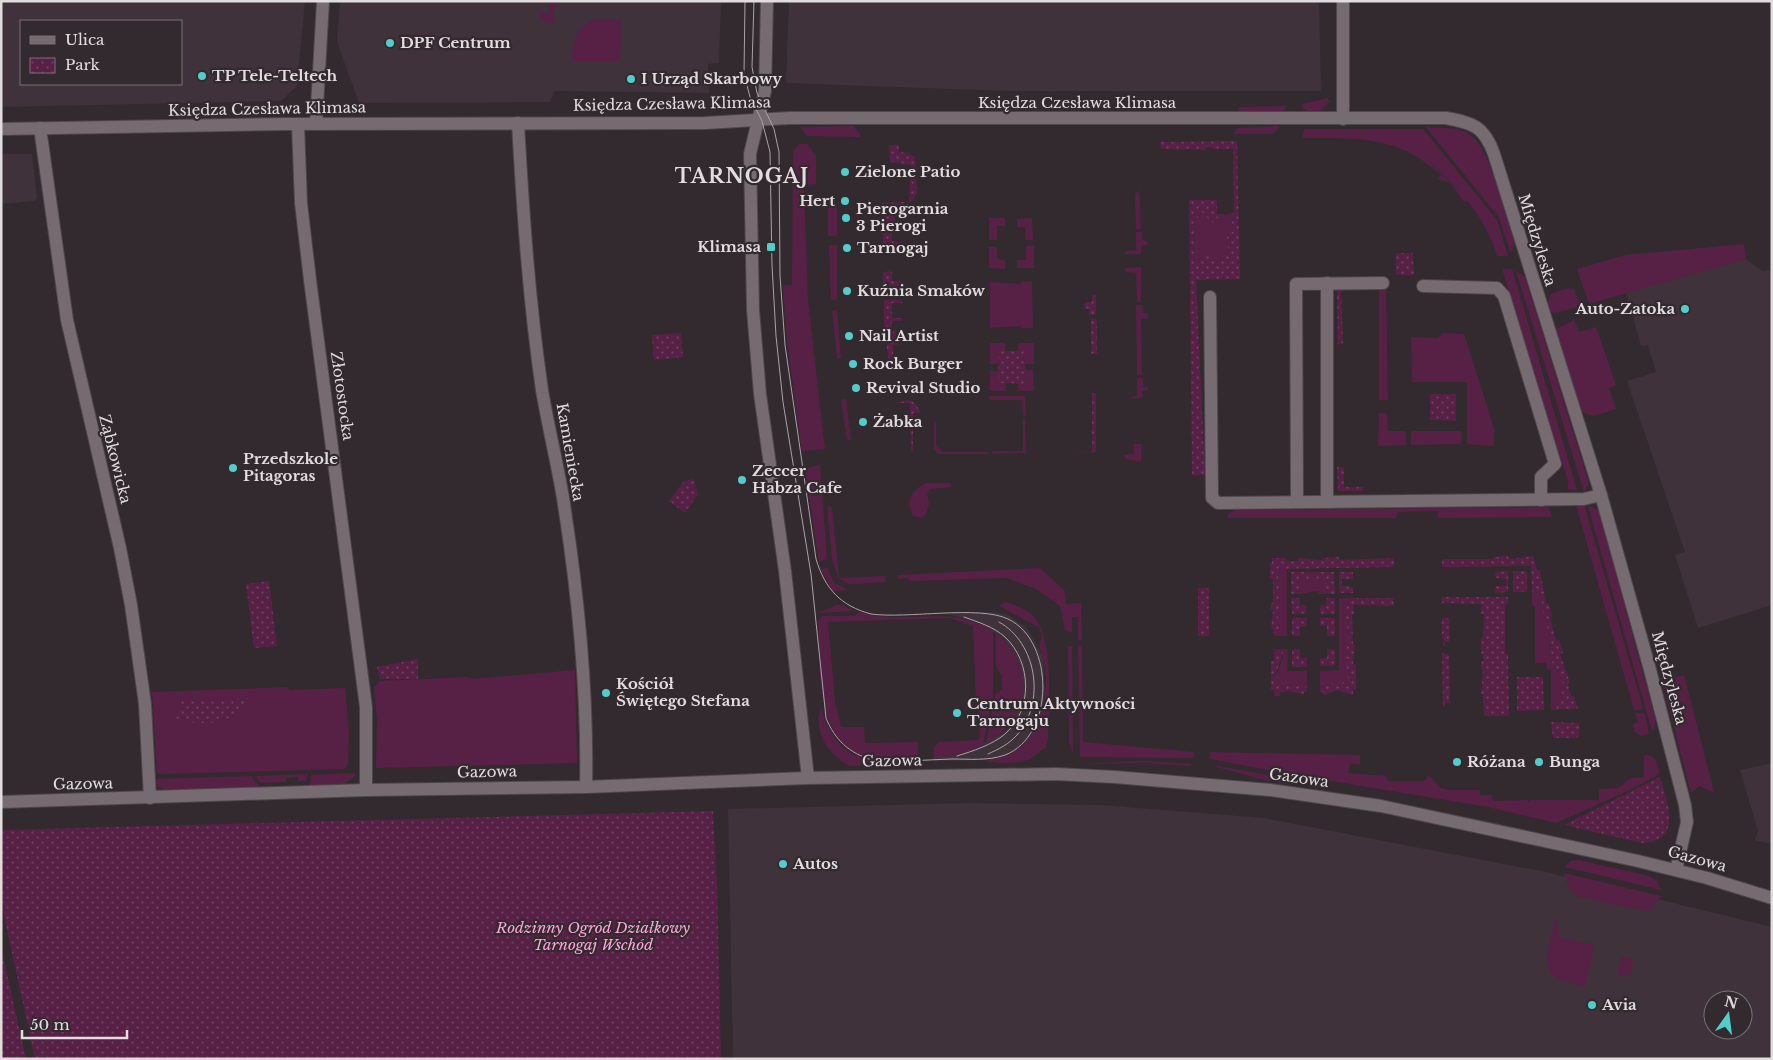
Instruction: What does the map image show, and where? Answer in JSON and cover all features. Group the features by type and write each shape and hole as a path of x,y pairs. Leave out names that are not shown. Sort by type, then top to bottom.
{"street":[{"path":"316,124 323,1"},
{"path":"767,1 765,91 750,154 750,243 756,356 808,778"},
{"path":"1343,1 1343,119"},
{"name":"Księdza Czesława Klimasa","path":"1,129 316,124 758,121 789,118 1343,119"},
{"name":"Międzyleska","path":"1343,119 1446,118 1468,122 1477,126 1489,140 1601,495 1652,674 1685,805 1687,822 1676,870"},
{"name":"Kamieniecka","path":"518,123 534,326 543,392 563,498 578,614 583,673 586,787"},
{"name":"Złotostocka","path":"298,125 301,203 366,707 366,790"},
{"name":"Ząbkowicka","path":"40,128 67,320 120,548 131,605 145,704 150,798"},
{"path":"1327,283 1327,502"},
{"path":"1297,502 1296,284 1383,283"},
{"path":"1423,286 1497,288 1504,296 1555,464 1541,477 1541,500"},
{"path":"1210,297 1212,498 1218,503 1541,500 1587,499 1601,495"},
{"name":"Gazowa","path":"1,802 366,790 586,787 808,778 1056,774 1219,785 1381,806 1676,870 1772,898"}],"shaded area":[{"path":"1,1 305,1 297,86 281,101 1,107"},
{"path":"340,1 721,1 719,63 708,64 709,93 554,91 550,102 359,103 337,42"},
{"path":"789,1 1319,1 1321,91 1007,91 786,83"},
{"path":"1,154 32,154 37,198 34,201 1,204"},
{"path":"1746,259 1762,271 1772,270 1772,605 1698,628 1675,555 1685,552 1627,381 1656,372 1648,345 1641,346 1626,292"},
{"path":"951,612 1006,614 1026,627 1043,656 1045,694 1041,714 1029,738 1016,751 1005,757 985,760 934,761 934,758 957,755 1004,733 1015,720 1022,697 1021,669 1013,651 1002,637 976,622 951,615"},
{"path":"1772,763 1772,844 1755,840 1758,831 1740,770"},
{"path":"968,803 1102,805 1264,818 1546,872 1772,927 1772,1059 733,1059 728,809"}],"green space":[{"path":"549,1 555,1 554,22 549,23 543,21 538,12 549,13"},
{"path":"593,19 621,19 620,61 572,61 576,37 582,27"},
{"path":"1328,98 1328,101 1331,100 1320,111 1312,113 1302,108 1302,104"},
{"path":"1287,106 1281,113 1239,113 1239,107"},
{"path":"853,126 862,137 807,136 800,127"},
{"path":"1280,126 1273,134 1232,134 1238,128"},
{"path":"1425,126 1464,131 1477,141 1491,167 1515,243 1511,253 1498,216"},
{"path":"1305,129 1423,129 1497,220 1508,256 1497,256 1485,226 1468,201 1464,202 1450,183 1438,179 1441,175 1425,162 1409,152 1375,142 1340,138 1301,138","holes":["1423,156 1447,178 1460,193"]},
{"path":"1237,141 1240,279 1196,280 1205,475 1192,475 1189,200 1217,200 1217,214 1221,214 1213,223 1202,212 1195,220 1194,251 1198,260 1211,254 1219,260 1228,249 1227,237 1235,229 1227,214 1234,213 1233,149 1206,147 1206,150 1161,149 1160,142"},
{"path":"799,144 807,144 816,156 816,184 804,185 808,301 825,449 802,451 787,341 783,285 792,285 793,151"},
{"path":"889,145 899,145 899,152 908,153 915,157 917,193 912,201 909,202 911,165 890,162"},
{"path":"1139,181 1141,229 1136,229 1135,194 1139,191"},
{"path":"905,202 902,205 902,214 895,214 895,226 902,227 892,227 892,241 902,242 899,245 883,245 882,203"},
{"path":"837,203 837,236 828,236 828,204"},
{"path":"1202,212 1213,222 1221,214 1227,214 1235,229 1227,237 1228,249 1219,260 1203,258 1197,260 1194,251 1195,220"},
{"path":"989,218 1005,218 1005,226 997,226 997,240 989,240"},
{"path":"1032,218 1033,240 1025,240 1025,227 1017,227 1017,219"},
{"path":"1136,232 1142,232 1142,240 1147,241 1148,245 1141,245 1141,254 1125,254 1125,251 1136,250"},
{"path":"1744,244 1746,259 1589,304 1577,269 1626,255"},
{"path":"829,245 837,245 837,300 831,300"},
{"path":"1034,245 1034,268 1017,268 1017,260 1026,260 1026,246"},
{"path":"989,247 997,247 997,259 1005,260 1005,269 989,268"},
{"path":"1396,253 1413,253 1414,275 1396,275"},
{"path":"1141,267 1141,302 1137,302 1136,273 1125,272 1125,268"},
{"path":"1502,269 1512,269 1577,490 1568,489 1568,481"},
{"path":"1516,271 1525,277 1586,474 1589,484 1584,492"},
{"path":"892,272 892,281 902,281 899,286 883,286 883,273"},
{"path":"1032,281 1033,328 1021,328 1020,326 990,328 990,282 1020,284 1021,282"},
{"path":"1341,288 1343,343 1336,345 1338,342 1337,291"},
{"path":"1569,288 1574,290 1582,306 1555,313 1550,312 1548,302 1551,294"},
{"path":"1379,289 1386,289 1388,400 1379,400"},
{"path":"1092,295 1096,295 1096,315 1089,315 1089,309 1084,309 1085,302 1092,302"},
{"path":"884,300 900,300 903,303 892,303 892,318 902,318 902,321 892,321 892,330 896,330 896,343 902,344 893,345 893,363 889,363 884,325"},
{"path":"1136,305 1142,305 1143,313 1148,313 1148,319 1141,319 1142,375 1137,375"},
{"path":"837,310 841,358 837,358 832,311"},
{"path":"1091,319 1097,319 1097,354 1091,354"},
{"path":"1574,320 1579,332 1596,327 1616,385 1609,388 1616,409 1594,416 1580,411 1555,330"},
{"path":"681,333 683,357 654,360 652,335"},
{"path":"1443,333 1464,334 1494,428 1494,446 1467,444 1467,382 1412,382 1411,337 1438,338"},
{"path":"990,343 1005,343 1005,351 998,351 998,364 990,364"},
{"path":"1018,343 1034,343 1034,364 1025,364 1025,351 1018,351"},
{"path":"998,351 1025,351 1025,384 998,383"},
{"path":"1025,370 1033,370 1034,391 1018,391 1018,384 1025,383"},
{"path":"990,371 998,371 998,383 1006,383 1006,391 990,391"},
{"path":"1137,378 1143,378 1143,387 1148,386 1148,390 1142,391 1143,398 1126,399 1137,396"},
{"path":"1092,393 1096,393 1096,452 1047,454 1092,452"},
{"path":"1430,394 1456,394 1456,421 1430,420"},
{"path":"989,396 1025,396 1026,416 1023,415 1022,400 989,400"},
{"path":"841,399 846,399 851,440 847,440"},
{"path":"909,400 915,403 921,413 913,413 913,451 911,451 910,403 893,403"},
{"path":"1379,413 1387,414 1388,431 1406,431 1406,445 1378,446"},
{"path":"1023,419 1025,419 1026,453 992,454 992,451 1023,451"},
{"path":"934,422 936,422 936,446 943,452 988,452 988,454 938,454 934,448"},
{"path":"1411,431 1462,431 1461,444 1411,445"},
{"path":"1134,444 1142,444 1141,462 1125,459 1124,455 1134,454"},
{"path":"820,465 827,559 819,562 805,468"},
{"path":"1337,467 1344,467 1344,487 1363,487 1363,491 1338,491"},
{"path":"694,479 698,494 685,513 669,501 684,481"},
{"path":"926,483 951,483 951,487 931,489 927,494 929,504 926,514 921,518 913,516 910,505 911,496 913,492"},
{"path":"1576,505 1584,505 1585,508 1643,708 1641,710 1634,710"},
{"path":"827,506 832,507 839,578 885,576 886,582 849,584 839,579 832,559"},
{"path":"1588,506 1593,507 1599,512 1655,718 1655,727 1652,731"},
{"path":"1546,507 1550,509 1552,517 1438,518 1438,511 1397,512 1396,518 1227,518 1229,513 1235,510"},
{"path":"1508,556 1509,559 1533,556 1537,570 1540,570 1546,604 1549,603 1552,616 1550,617 1556,641 1559,640 1563,653 1560,654 1570,683 1568,684 1571,696 1574,696 1578,709 1551,710 1561,702 1563,683 1550,658 1551,636 1544,620 1542,603 1538,593 1532,592 1531,566 1442,567 1442,559 1493,559 1493,557"},
{"path":"1339,557 1340,560 1394,558 1394,567 1280,569 1278,578 1280,604 1277,623 1282,636 1274,636 1273,629 1271,629 1273,579 1270,579 1270,563 1272,563 1272,558 1286,558 1286,561 1298,561 1298,558 1322,560 1323,558"},
{"path":"827,568 834,583 849,590 832,591 821,569"},
{"path":"1040,568 1065,591 1066,604 1081,603 1082,640 1078,640 1078,617 1072,617 1072,633 1065,630 1060,606 1036,589 1007,578 909,581 908,578 898,579 898,575"},
{"path":"1287,568 1287,636 1282,636 1277,623 1280,604 1278,578 1280,569"},
{"path":"1508,571 1508,592 1495,593 1496,586 1506,586 1506,579 1496,578 1495,572"},
{"path":"1513,571 1527,571 1527,592 1513,592"},
{"path":"1291,572 1308,572 1309,581 1300,581 1299,594 1291,594"},
{"path":"1308,572 1317,572 1317,581 1326,581 1326,594 1319,594 1319,591 1299,594 1299,581 1308,581"},
{"path":"1317,572 1334,572 1335,594 1326,594 1326,581 1317,581"},
{"path":"1339,572 1353,572 1353,579 1342,579 1342,586 1353,587 1353,593 1339,593"},
{"path":"269,581 277,646 254,648 246,584"},
{"path":"1198,588 1209,588 1209,636 1198,636"},
{"path":"1532,592 1538,593 1540,597 1551,636 1550,658 1563,683 1561,702 1551,710 1551,670 1547,669 1546,663 1535,663 1535,607 1532,606"},
{"path":"1442,597 1508,597 1508,604 1505,604 1505,654 1508,654 1509,716 1484,716 1483,695 1481,694 1483,670 1481,670 1481,662 1483,661 1483,654 1481,654 1481,638 1483,638 1484,614 1481,614 1482,604 1442,603"},
{"path":"1291,598 1300,598 1300,605 1306,605 1306,614 1292,614"},
{"path":"1326,598 1335,598 1335,614 1320,614 1320,605 1326,605"},
{"path":"1339,598 1350,598 1346,614 1349,641 1346,656 1349,675 1346,682 1342,685 1320,684 1320,671 1339,670"},
{"path":"1350,598 1393,598 1394,606 1354,605 1354,614 1352,615 1353,645 1355,645 1353,664 1356,664 1356,689 1353,690 1353,695 1337,690 1324,695 1323,692 1320,692 1320,684 1328,682 1339,685 1348,679 1346,655 1349,633 1344,615"},
{"path":"1005,602 1023,609 1032,615 1039,625 1044,639 1049,674 1048,739 1046,748 1030,759 1014,763 986,762 1011,754 1025,743 1040,718 1046,688 1046,673 1039,646 1042,636 1039,627 999,606"},
{"path":"836,605 843,605 853,611 818,613"},
{"path":"859,612 876,616 943,616 960,618 993,631 993,696 983,745 957,755 934,758 934,747 939,742 977,740 980,738 978,702 976,700 973,626 950,618 828,622 835,702 841,727 864,727 865,743 918,742 918,759 872,759 853,752 839,739 830,723 824,703 819,660 818,621 822,616 855,616"},
{"path":"1292,618 1307,618 1307,626 1300,627 1300,636 1292,636"},
{"path":"1320,618 1335,618 1335,636 1327,636 1327,626 1320,626"},
{"path":"1442,618 1449,618 1450,642 1445,642 1445,646 1443,646 1444,639 1442,639"},
{"path":"996,633 1009,645 1018,660 1023,675 1023,691 1020,706 1013,721 1001,733 986,743 995,695 1002,689 1002,676 996,666"},
{"path":"1068,646 1072,646 1073,752 1069,743"},
{"path":"1078,646 1082,646 1083,742 1194,752 1194,756 1192,758 1080,757"},
{"path":"1274,649 1281,649 1283,654 1276,673 1277,680 1287,686 1307,683 1307,692 1304,692 1304,695 1290,691 1280,692 1280,696 1274,696 1274,690 1271,690 1271,661 1274,661"},
{"path":"1281,649 1288,649 1287,671 1307,671 1307,683 1287,686 1280,684 1276,676 1283,657"},
{"path":"1292,649 1300,649 1300,658 1307,658 1307,667 1292,667"},
{"path":"1327,649 1335,649 1335,666 1320,666 1320,658 1327,658"},
{"path":"1442,653 1449,655 1450,703 1445,703 1445,707 1443,707"},
{"path":"418,659 418,679 380,679 377,667"},
{"path":"575,670 577,763 376,768 377,718 374,688 379,681 467,677 473,679"},
{"path":"1684,675 1715,793 1699,786 1691,793 1662,681"},
{"path":"1517,677 1543,677 1544,710 1517,711"},
{"path":"288,687 289,690 345,688 349,730 348,765 344,769 159,774 157,772 152,692"},
{"path":"248,698 248,705 240,712 223,720 194,723 175,718 177,713 182,713 181,701"},
{"path":"821,707 836,740 857,756 884,761 918,761 919,764 850,766 835,755 824,741 819,725"},
{"path":"1635,713 1645,715 1649,734 1641,736 1634,731 1633,724 1638,722"},
{"path":"1551,722 1579,723 1579,736 1576,738 1553,738"},
{"path":"1210,752 1360,755 1360,765 1350,763 1348,773 1386,776 1388,781 1425,781 1428,775 1441,788 1449,790 1480,790 1480,795 1492,795 1493,801 1528,800 1530,803 1530,800 1599,800 1599,789 1618,788 1631,778 1644,777 1644,755 1655,759 1659,771 1658,775 1630,790 1556,823 1488,807 1210,759"},
{"path":"1144,761 1193,764 1188,766 1147,763 1081,764"},
{"path":"1213,765 1307,782 1288,784 1276,782"},
{"path":"354,773 356,775 344,784 310,786 311,775"},
{"path":"308,774 306,781 298,781 298,777 286,778 286,782 261,783 255,776"},
{"path":"251,776 260,787 166,790 157,786 154,779"},
{"path":"1660,777 1669,819 1668,828 1664,835 1655,841 1642,843 1564,825"},
{"name":"Rodzinny Ogród Działkowy Tarnogaj Wschód","path":"713,811 717,886 721,1059 35,1059 1,902 1,830"},
{"path":"1578,860 1649,876 1657,881 1661,890 1565,867 1570,861"},
{"path":"1564,873 1661,896 1651,909 1645,911 1577,896 1569,888"},
{"path":"1557,917 1559,937 1595,945 1585,986 1559,979 1552,974 1549,967 1547,959 1548,950"},
{"path":"1,947 26,1059 1,1059"},
{"path":"1622,957 1631,959 1633,963 1630,977 1617,974"}],"tram line":[{"path":"745,1 744,74 750,97 762,121 770,152 772,265 776,336 783,402 811,574 826,718 834,733 844,745 856,754 872,760 978,759 1005,755 1021,745 1033,729 1040,709 1043,688 1041,667 1034,647 1023,630 1008,619 979,613 886,615 860,611 843,601 829,587 816,559 785,345 780,276 779,152 774,129 757,93 752,67 754,1"},
{"path":"957,756 976,750 1005,734 1021,712 1026,686 1024,672 1014,647 1001,633 964,617"},
{"path":"988,754 1004,746 1017,735 1026,722 1032,706 1034,690 1029,658 1022,644 1012,632 999,622"}],"place":[{"name":"DPF Centrum","path":"390,43"},
{"name":"TP Tele-Teltech","path":"202,76"},
{"name":"I Urząd Skarbowy","path":"631,79"},
{"name":"Zielone Patio","path":"845,172"},
{"name":"Hert","path":"845,201"},
{"name":"Pierogarnia 3 Pierogi","path":"846,218"},
{"name":"Klimasa","path":"771,247"},
{"name":"Tarnogaj","path":"847,248"},
{"name":"Kuźnia Smaków","path":"847,291"},
{"name":"Auto-Zatoka","path":"1685,309"},
{"name":"Nail Artist","path":"849,336"},
{"name":"Rock Burger","path":"853,364"},
{"name":"Revival Studio","path":"856,388"},
{"name":"Żabka","path":"863,422"},
{"name":"Przedszkole Pitagoras","path":"233,468"},
{"name":"Zeccer Habza Cafe","path":"742,480"},
{"name":"Kościół Świętego Stefana","path":"606,693"},
{"name":"Centrum Aktywności Tarnogaju","path":"957,713"},
{"name":"Różana","path":"1457,762"},
{"name":"Bunga","path":"1539,762"},
{"name":"Autos","path":"783,864"},
{"name":"Avia","path":"1592,1005"}],"district":[{"name":"TARNOGAJ","path":"742,176"}]}
